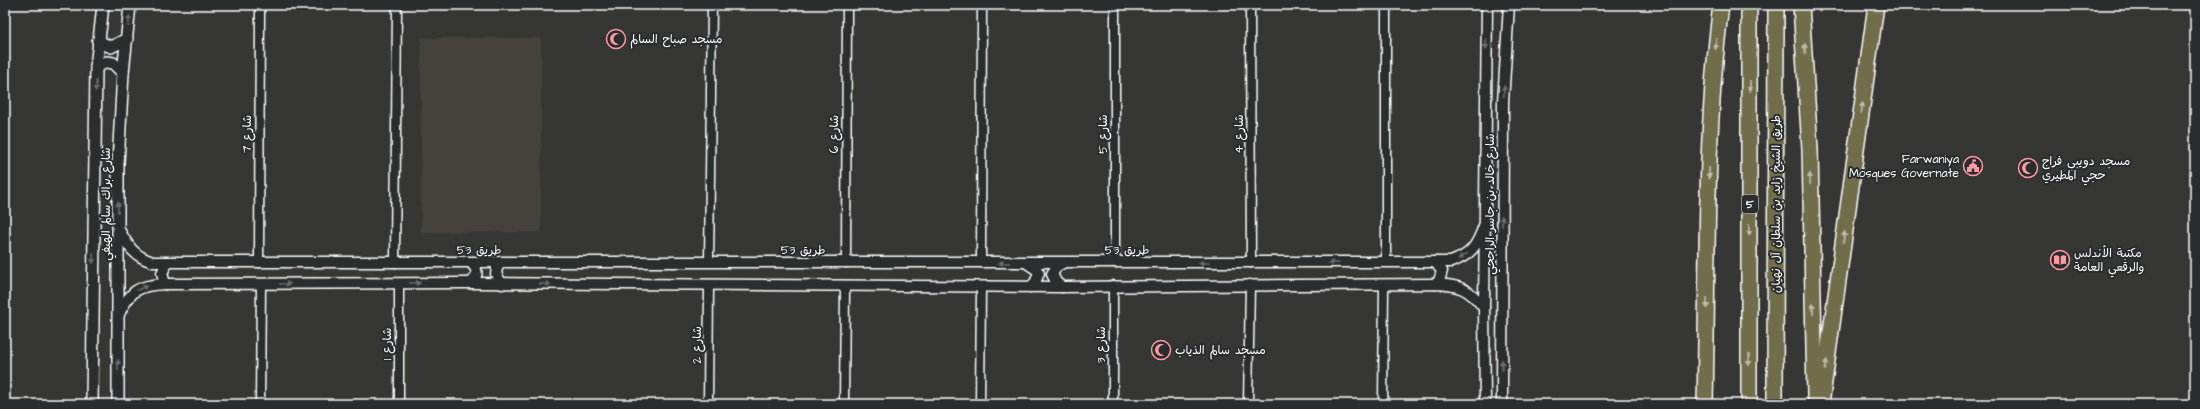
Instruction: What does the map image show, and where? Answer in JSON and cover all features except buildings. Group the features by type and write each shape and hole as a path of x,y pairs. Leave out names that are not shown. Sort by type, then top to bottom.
{"highway":[{"path":"1705,404 1708,180 1713,66 1721,5"},
{"name":"5","path":"1749,5 1749,404"},
{"name":"طريق الشيخ زايد بن سلطان آل نهيان","path":"1776,5 1776,404"},
{"path":"1801,5 1810,149 1815,404"},
{"path":"1821,404 1876,5"}],"main road":[{"name":"شارع براك سالم الهيفي","path":"92,404 96,67 103,5"},
{"name":"شارع براك سالم الهيفي","path":"118,404 118,163 123,73 130,5"},
{"path":"98,41 111,47 127,39"},
{"path":"96,67 107,62 112,63 123,73"}],"street":[{"name":"شارع 7","path":"259,263 260,5"},
{"path":"395,263 397,5"},
{"path":"709,262 712,5"},
{"name":"شارع 6","path":"846,263 847,5"},
{"path":"981,263 982,5"},
{"name":"شارع 5","path":"1115,5 1115,263"},
{"name":"شارع 4","path":"1250,5 1251,263"},
{"path":"1386,5 1386,262"},
{"name":"شارع خالد بن جاسر الراجحي","path":"1486,404 1484,226 1487,5"},
{"name":"شارع خالد بن جاسر الراجحي","path":"1502,404 1503,102 1509,5"},
{"name":"طريق 53","path":"118,228 128,246 140,258 154,262 167,263 1251,263 1451,262 1463,258 1478,244 1484,226"},
{"path":"1435,262 1442,271 1439,281 1435,284"},
{"path":"165,284 162,273 167,263"},
{"path":"470,283 475,279 477,274 476,268 471,263"},
{"path":"501,263 497,268 496,274 502,284"},
{"path":"1027,263 1039,273 1035,283 1030,287"},
{"path":"1062,287 1056,282 1052,274 1057,266 1063,263"},
{"path":"118,316 127,298 140,287 165,284 470,283 845,287 1062,287 1113,285 1435,284 1450,285 1465,289 1475,296 1484,308"},
{"path":"260,404 261,284"},
{"name":"شارع 1","path":"399,284 399,404"},
{"path":"1248,404 1250,284"},
{"path":"1383,404 1384,284"},
{"name":"شارع 3","path":"1113,285 1113,404"},
{"name":"شارع 2","path":"708,404 709,286"},
{"path":"844,404 845,287"},
{"path":"980,404 981,287"}],"shaded area":[{"path":"421,38 541,38 541,232 421,232"}],"place":[{"name":"مسجد صباح السالم","path":"616,39"},
{"name":"Farwaniya Mosques Governate","path":"1973,166"},
{"name":"مسجد دويبي فراج حجي المطيري","path":"2028,168"},
{"name":"مكتبة الأندلس والرقعي العامة","path":"2060,260"},
{"name":"مسجد سالم الذياب","path":"1161,350"}]}
